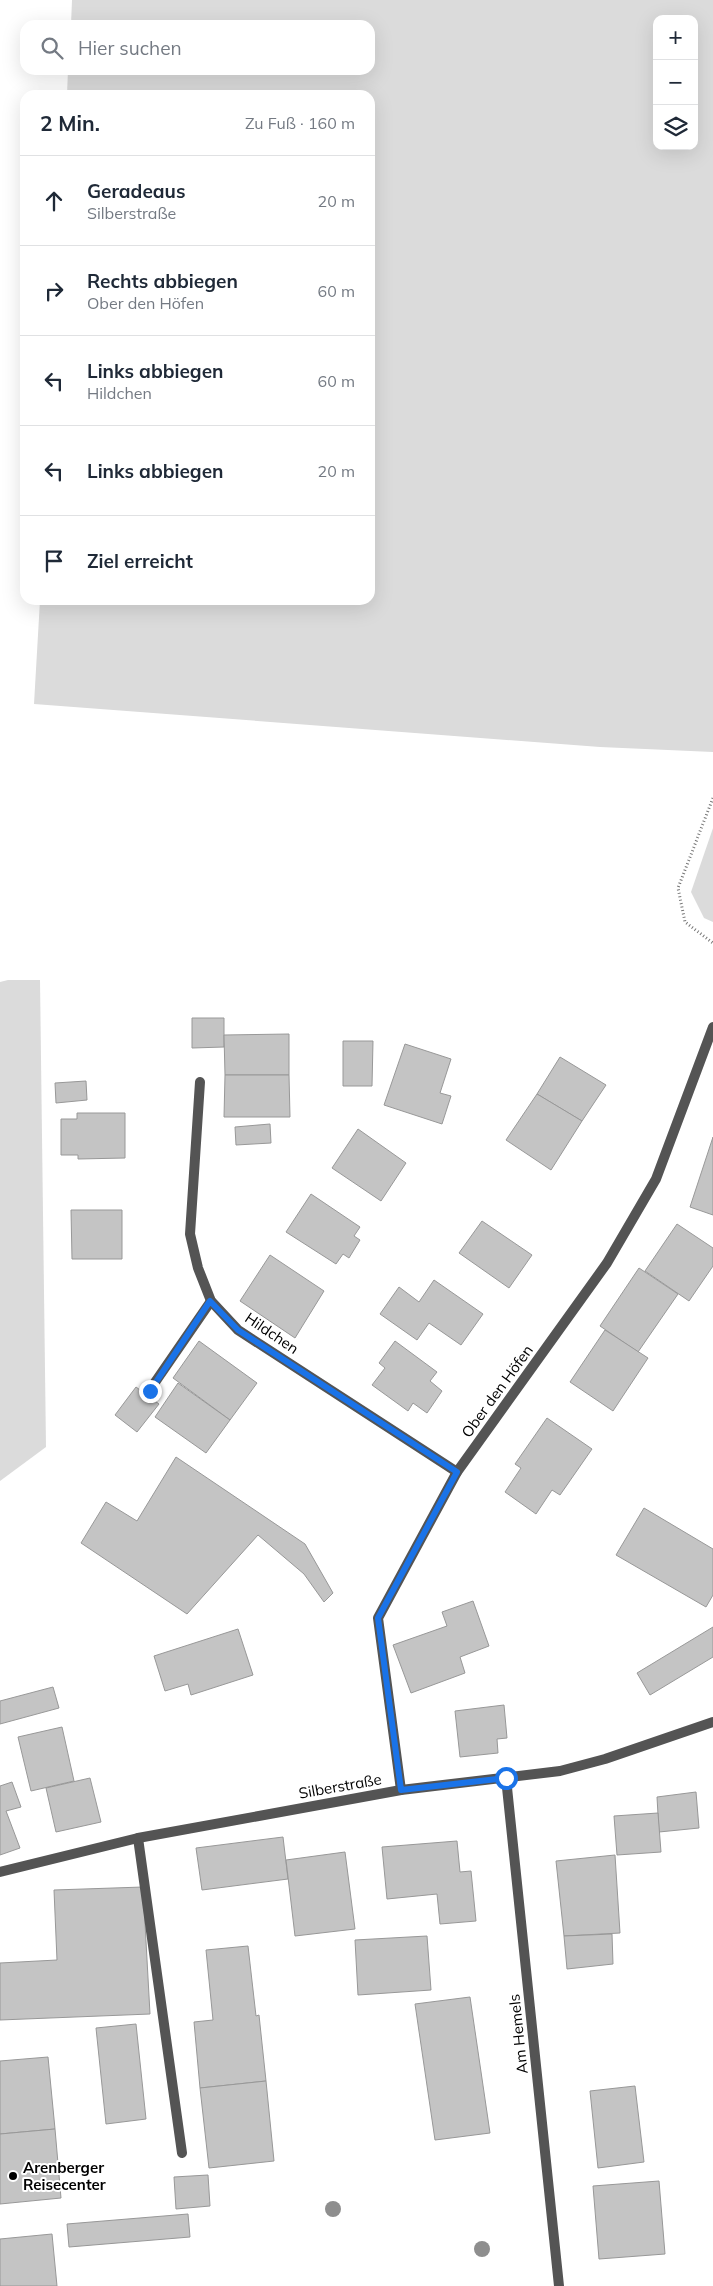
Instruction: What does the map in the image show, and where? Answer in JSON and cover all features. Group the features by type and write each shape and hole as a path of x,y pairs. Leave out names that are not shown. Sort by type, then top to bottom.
{"street":[{"name":"Ober den Höfen","path":"401,1790 378,1618 457,1472 607,1263 656,1179 713,1027"},
{"name":"Hildchen","path":"200,1082 190,1234 198,1268 210,1301 238,1330 457,1472"},
{"path":"150,1391 210,1301"},
{"name":"Silberstraße","path":"0,1872 138,1838 401,1790 560,1771 605,1759 713,1722"},
{"name":"Am Hemels","path":"506,1778 559,2286"},
{"path":"138,1838 182,2153"}],"path":[{"path":"713,798 678,888 685,922 713,943"}],"shaded area":[{"path":"72,0 713,0 713,752 600,747 34,704 40,605 375,605 375,90 67,90 68,75 375,75 375,20 71,20"},
{"path":"713,828 713,922 704,918 691,892"},
{"path":"8,980 40,980 46,1447 0,1481 0,982"}],"building":[{"path":"192,1018 224,1018 224,1047 192,1048"},
{"path":"289,1034 289,1075 225,1075 224,1035"},
{"path":"343,1041 373,1041 372,1086 343,1086"},
{"path":"405,1044 451,1059 440,1093 451,1096 442,1124 384,1105"},
{"path":"560,1057 606,1085 582,1121 537,1094"},
{"path":"225,1075 289,1075 290,1117 224,1117"},
{"path":"86,1081 87,1100 56,1103 55,1083"},
{"path":"537,1094 582,1121 551,1170 506,1140"},
{"path":"77,1113 125,1113 125,1158 78,1159 78,1155 61,1155 61,1119 77,1119"},
{"path":"270,1124 271,1143 236,1145 235,1127"},
{"path":"358,1129 406,1163 381,1201 332,1168"},
{"path":"713,1137 713,1215 690,1207"},
{"path":"311,1194 360,1227 354,1236 360,1240 349,1258 343,1254 336,1264 286,1232"},
{"path":"71,1210 122,1210 122,1259 72,1259"},
{"path":"482,1221 532,1255 509,1288 459,1253"},
{"path":"677,1224 713,1248 713,1266 689,1301 645,1271"},
{"path":"270,1255 324,1291 295,1338 240,1301"},
{"path":"639,1268 678,1294 638,1352 600,1326"},
{"path":"434,1280 483,1314 461,1345 429,1323 417,1340 380,1314 399,1287 419,1302"},
{"path":"605,1330 648,1358 613,1411 570,1382"},
{"path":"199,1341 257,1383 230,1420 173,1378"},
{"path":"395,1341 437,1372 430,1381 442,1391 427,1413 413,1403 408,1411 372,1385 385,1368 379,1363"},
{"path":"178,1383 230,1420 206,1453 155,1417"},
{"path":"136,1387 159,1404 137,1432 115,1415"},
{"path":"547,1418 592,1449 560,1495 552,1490 536,1514 505,1492 521,1468 515,1464"},
{"path":"176,1457 305,1544 333,1593 324,1602 304,1574 258,1535 187,1614 81,1543 106,1502 137,1521"},
{"path":"644,1508 713,1549 713,1595 706,1607 616,1555"},
{"path":"473,1601 489,1646 460,1657 465,1673 411,1693 393,1645 447,1626 442,1612"},
{"path":"713,1627 713,1657 650,1695 637,1673"},
{"path":"238,1629 253,1675 191,1695 188,1684 165,1691 154,1656"},
{"path":"53,1687 59,1708 0,1724 0,1701"},
{"path":"504,1705 507,1738 497,1739 498,1753 460,1757 455,1711"},
{"path":"62,1727 74,1781 31,1791 18,1737"},
{"path":"90,1778 101,1822 56,1832 46,1788"},
{"path":"12,1782 21,1807 6,1811 20,1848 0,1855 0,1786"},
{"path":"696,1792 699,1828 659,1832 657,1797"},
{"path":"658,1813 661,1852 617,1855 614,1816"},
{"path":"283,1837 288,1879 202,1890 196,1848"},
{"path":"457,1841 460,1872 471,1871 476,1921 440,1924 437,1894 387,1899 382,1847"},
{"path":"345,1852 355,1929 295,1936 286,1860"},
{"path":"615,1855 620,1933 564,1936 556,1861"},
{"path":"143,1887 150,2014 0,2020 0,1963 57,1960 54,1890"},
{"path":"612,1934 613,1964 567,1969 564,1936"},
{"path":"427,1936 431,1990 358,1995 355,1940"},
{"path":"248,1946 256,2016 259,2015 266,2081 200,2088 194,2022 213,2020 206,1950"},
{"path":"470,1997 490,2133 435,2140 415,2004"},
{"path":"136,2024 146,2119 106,2124 96,2028"},
{"path":"48,2057 55,2129 0,2134 0,2061"},
{"path":"266,2081 274,2161 209,2168 200,2088"},
{"path":"635,2086 644,2162 598,2168 590,2091"},
{"path":"55,2129 61,2198 0,2204 0,2134"},
{"path":"208,2175 210,2206 176,2209 174,2177"},
{"path":"659,2181 665,2254 599,2259 593,2186"},
{"path":"188,2214 190,2237 69,2247 67,2224"},
{"path":"52,2234 57,2286 0,2286 0,2239"}],"place":[{"name":"Arenberger Reisecenter","path":"13,2176"}],"route":[{"path":"150,1391 210,1301 238,1330 457,1472 378,1618 401,1790 506,1778"}]}
